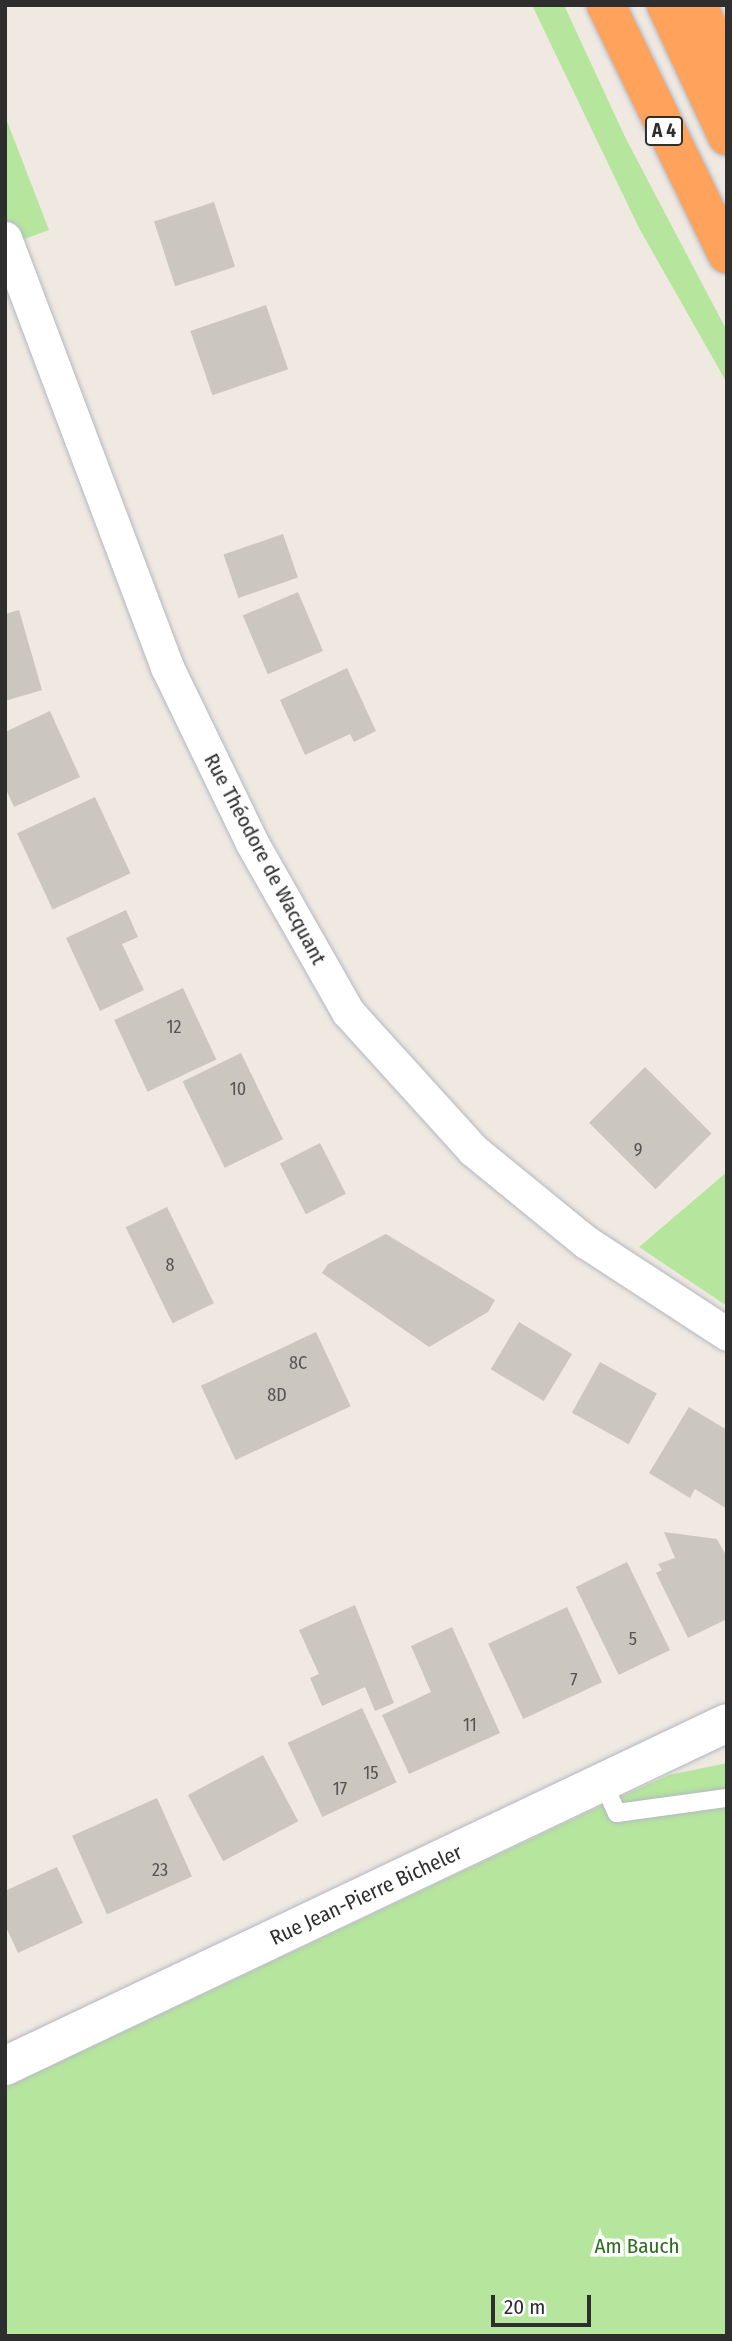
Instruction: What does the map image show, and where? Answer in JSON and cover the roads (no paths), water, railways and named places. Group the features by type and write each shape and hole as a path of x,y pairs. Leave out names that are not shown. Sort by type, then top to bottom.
{"highway":[{"name":"A 4","path":"606,5 727,254"},
{"name":"A 4","path":"666,5 727,136"},
{"path":"698,5 727,69"}],"main road":[{"name":"Rue Jean-Pierre Bicheler","path":"5,2066 727,1723"}],"street":[{"name":"Rue Théodore de Wacquant","path":"5,238 167,667 252,843 348,1012 473,1150 586,1242 727,1334"}],"lane":[{"path":"603,1782 617,1814 727,1798"}],"park label":[{"name":"Am Bauch","path":"637,2246"}]}
